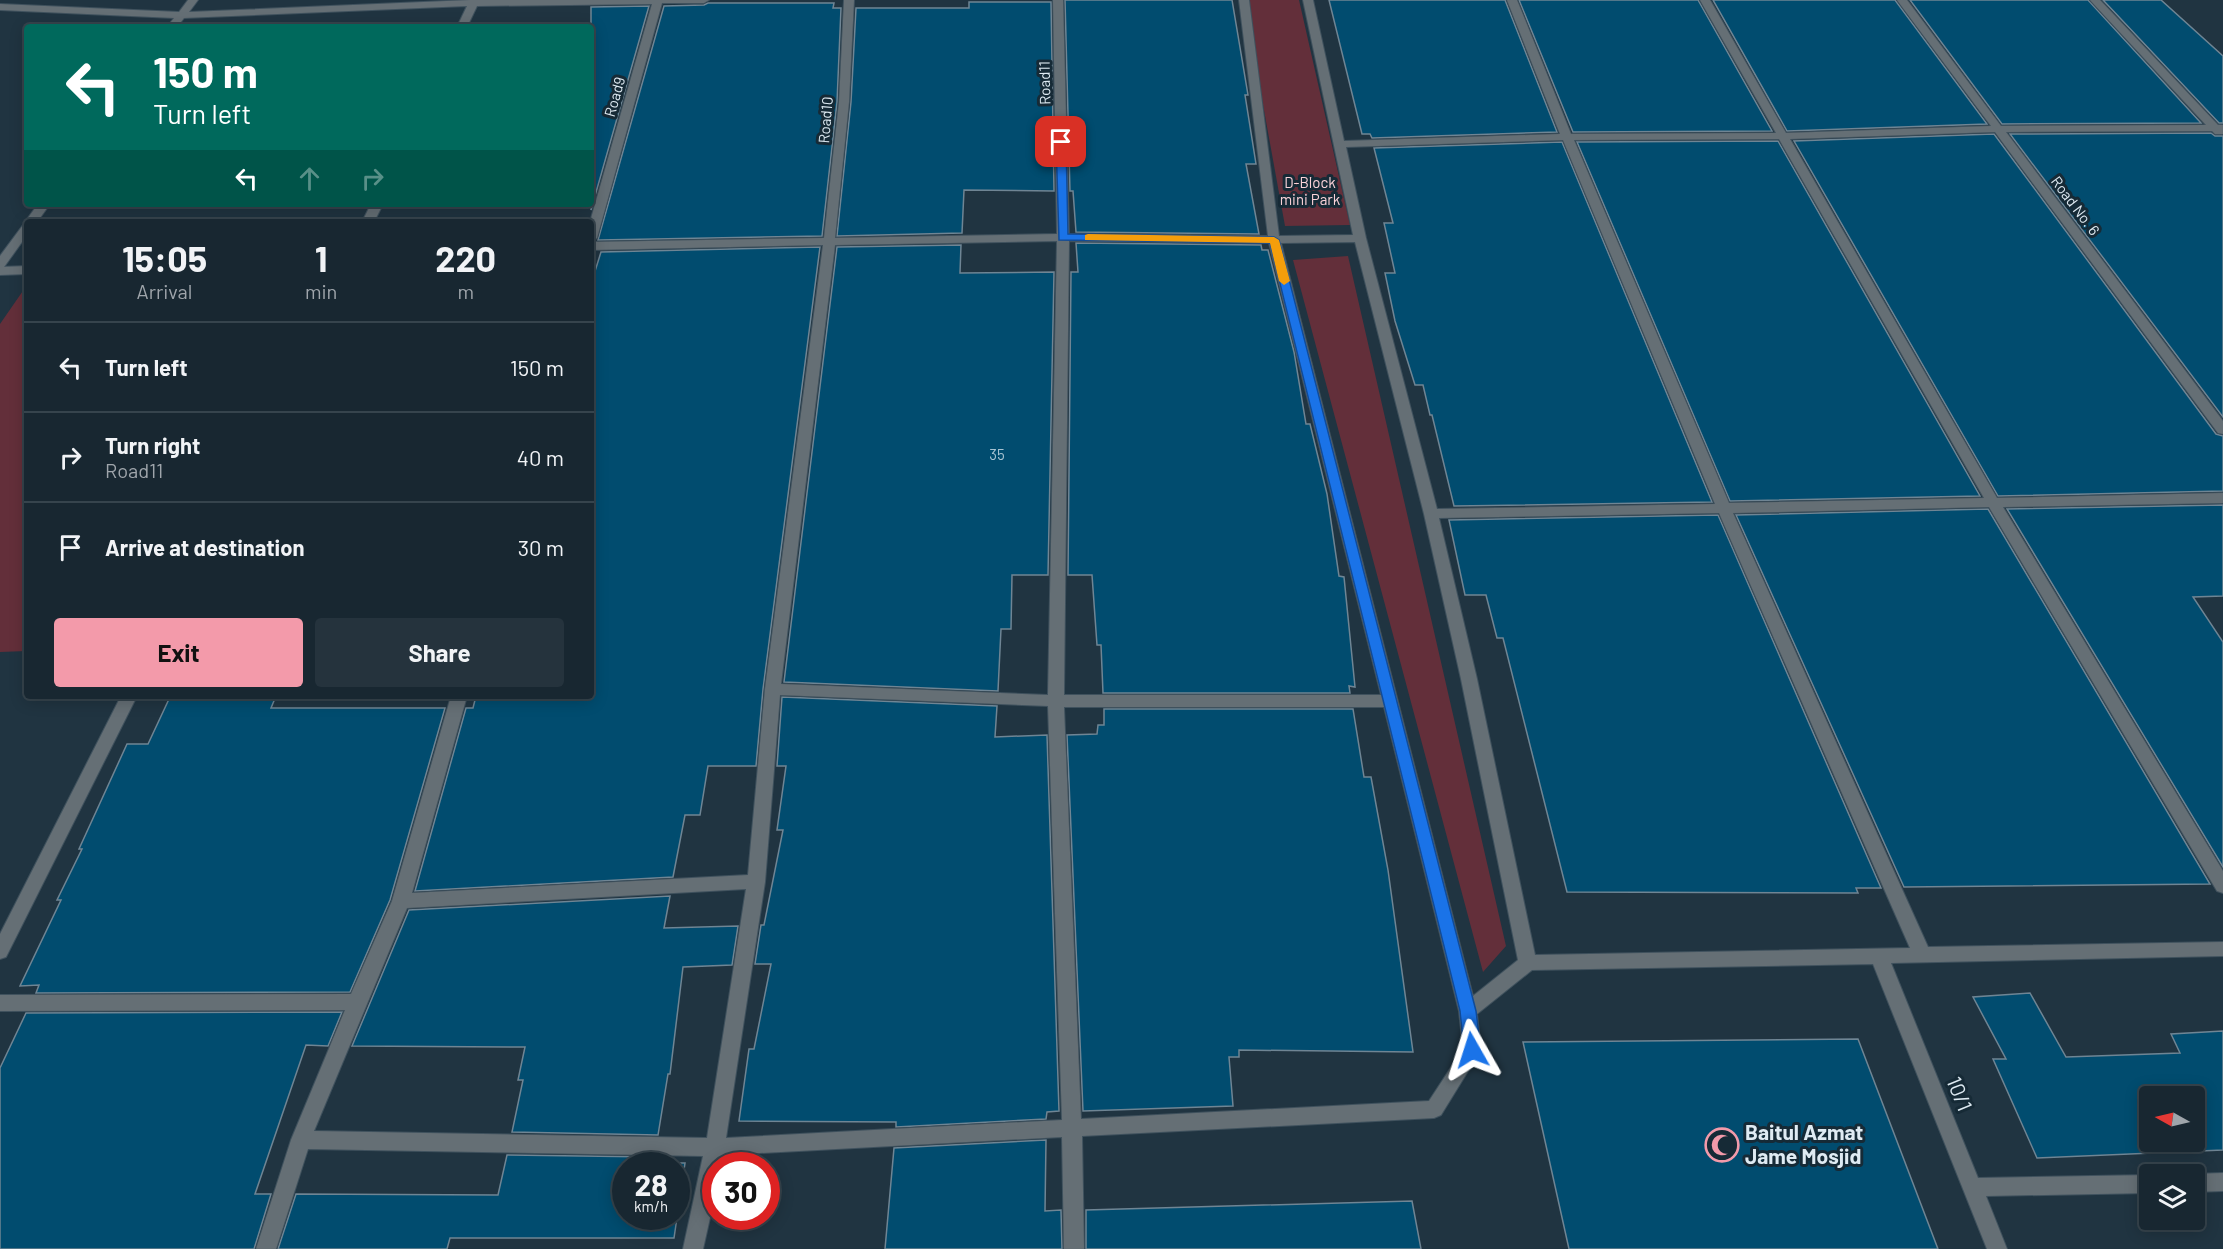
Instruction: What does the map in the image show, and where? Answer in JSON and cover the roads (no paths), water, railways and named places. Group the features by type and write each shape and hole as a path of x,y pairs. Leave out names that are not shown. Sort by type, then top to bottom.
{"street":[{"path":"174,24 193,0"},
{"name":"Road9","path":"594,227 658,0"},
{"path":"0,7 181,15 474,2 704,0"},
{"name":"Road10","path":"693,1249 715,1147 756,882 773,689 829,243 844,102 849,0"},
{"name":"Road11","path":"1058,0 1063,237 1056,701 1072,1127 1074,1249"},
{"path":"301,1140 715,1147 1072,1127 1306,1118 1434,1109 1472,1050 1468,1011 1274,240 1244,0"},
{"path":"1308,0 1360,238 1431,514 1469,679 1528,963"},
{"path":"1512,0 1566,137 1724,508 1922,954"},
{"path":"1705,0 1994,504 2223,886"},
{"name":"Road No. 6","path":"1902,0 2223,430"},
{"path":"2095,0 2220,130"},
{"path":"463,24 474,2"},
{"path":"1338,144 1566,137 1782,136 1999,129 2220,130"},
{"path":"0,264 24,231"},
{"path":"594,246 1063,237 1274,240 1360,238"},
{"path":"0,271 24,270"},
{"path":"1431,514 2223,498"},
{"path":"773,689 1056,701 1390,701"},
{"path":"0,952 127,699"},
{"path":"266,1249 301,1140 401,901 458,699"},
{"path":"401,901 756,882"},
{"path":"1468,1011 1528,963 2223,950"},
{"name":"10/1","path":"1879,956 1997,1249"},
{"path":"0,1003 357,1002"},
{"path":"2205,1183 2223,1182"},
{"path":"1972,1187 2139,1184"}],"place":[{"name":"Baitul Azmat Jame Mosjid","path":"1722,1145"}],"park label":[{"name":"D-Block mini Park","path":"1310,192"}]}
